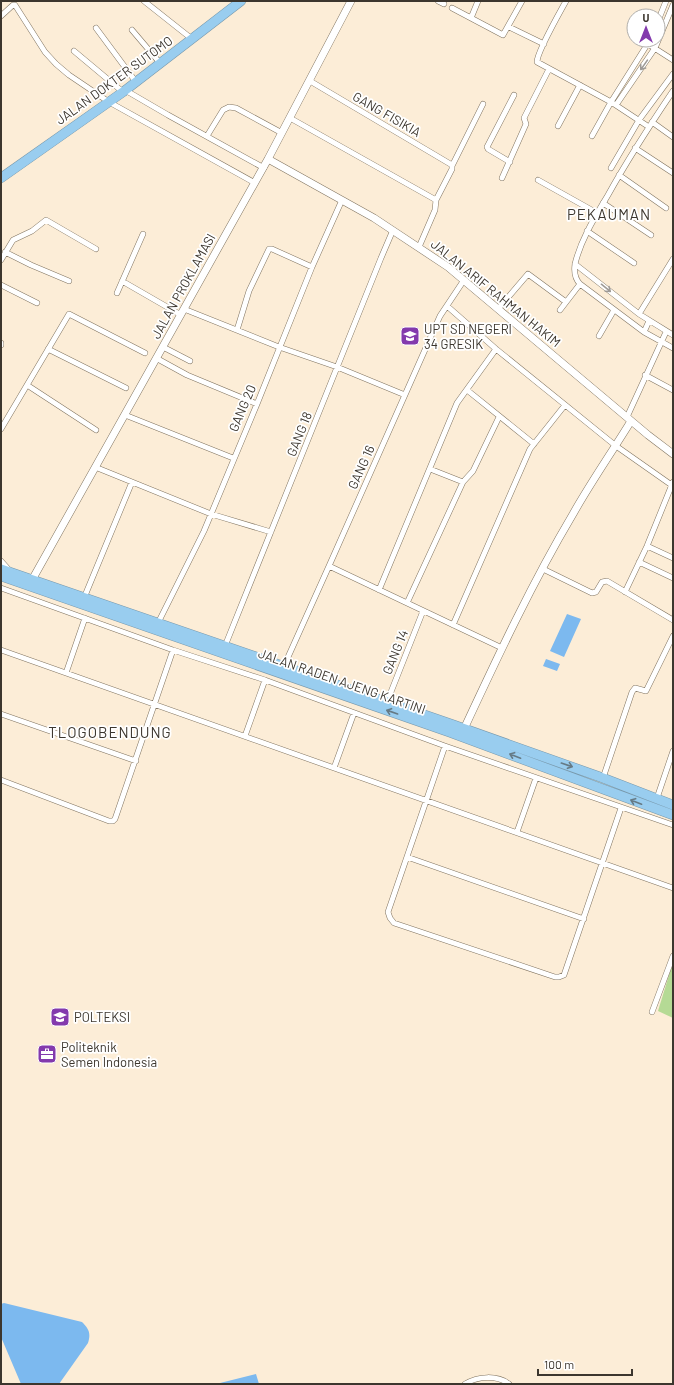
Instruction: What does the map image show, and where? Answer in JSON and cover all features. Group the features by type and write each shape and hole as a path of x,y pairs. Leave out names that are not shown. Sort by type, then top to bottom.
{"highway":[{"name":"JALAN DOKTER SUTOMO","path":"1,178 124,91 241,1"},
{"name":"JALAN RADEN AJENG KARTINI","path":"1,569 387,702 419,717"},
{"name":"JALAN RADEN AJENG KARTINI","path":"1,576 419,717 464,729 603,778 673,805"},
{"name":"JALAN RADEN AJENG KARTINI","path":"435,722 673,815"}],"main road":[{"name":"JALAN PROKLAMASI","path":"32,580 264,168 351,1"},
{"name":"JALAN ARIF RAHMAN HAKIM","path":"268,159 374,218 448,268 673,454"},
{"path":"464,729 520,612 573,514 616,446 629,419"}],"street":[{"path":"144,1 192,39"},
{"path":"438,1 444,4"},
{"path":"471,18 478,1"},
{"path":"452,8 504,35 522,1"},
{"path":"566,1 536,61 613,103 639,120 650,124 673,137"},
{"path":"1,16 13,4 15,5 45,52 69,75 109,102 255,183"},
{"path":"666,22 673,5"},
{"path":"509,26 544,44"},
{"path":"96,28 136,82"},
{"path":"132,30 160,63"},
{"path":"592,136 645,48"},
{"path":"613,103 655,48 673,60"},
{"path":"74,51 124,91 264,168"},
{"path":"502,178 526,124 524,118 549,69"},
{"path":"611,168 639,120 673,74"},
{"name":"GANG FISIKIA","path":"310,81 453,166"},
{"path":"558,126 580,85"},
{"path":"673,91 635,148 587,231 576,264 575,273 577,281 580,284 644,332 673,348"},
{"path":"510,162 487,147 514,95"},
{"path":"668,98 673,101"},
{"path":"419,247 436,210 436,200 483,104"},
{"path":"207,136 223,110 229,107 236,108 282,134"},
{"path":"290,118 436,200"},
{"path":"635,148 673,173"},
{"path":"619,176 666,208"},
{"path":"538,180 597,213"},
{"name":"GANG 20","path":"158,623 204,531 312,267 342,200"},
{"path":"603,203 651,236"},
{"path":"69,281 31,265 3,256 13,240 32,231 46,220 96,249"},
{"name":"GANG 18","path":"225,646 393,230"},
{"path":"587,231 634,263"},
{"path":"117,293 144,234"},
{"path":"237,330 248,290 269,249 272,248 312,267"},
{"path":"638,314 673,259"},
{"path":"576,264 638,314 673,335"},
{"path":"498,309 528,274 566,302"},
{"name":"GANG 16","path":"284,666 330,566 440,316 464,280"},
{"path":"122,281 182,312 237,330 279,347 338,367 405,395"},
{"path":"560,310 580,284"},
{"path":"1,285 37,303"},
{"path":"447,306 496,349 616,446 672,485 647,546 625,592"},
{"path":"626,318 632,309"},
{"path":"599,336 614,310"},
{"path":"1,429 69,314 145,353"},
{"path":"644,332 649,321"},
{"path":"629,419 645,375 666,332"},
{"path":"163,347 190,361"},
{"path":"48,348 126,388"},
{"path":"379,590 457,404 496,349"},
{"path":"156,358 187,375 257,404"},
{"path":"645,375 673,390"},
{"path":"27,385 96,430"},
{"path":"467,390 534,444"},
{"path":"453,625 530,449 565,405"},
{"path":"124,415 233,458"},
{"path":"407,603 463,482 473,471 499,417"},
{"path":"95,467 211,514 271,532"},
{"path":"430,469 463,482"},
{"path":"84,598 132,482"},
{"path":"647,546 673,558"},
{"path":"1,561 11,572"},
{"path":"639,562 673,578"},
{"path":"330,566 502,648"},
{"path":"543,569 592,593 596,592 602,582 605,581 673,620"},
{"path":"1,588 173,650 265,680 444,746 673,826"},
{"name":"GANG 14","path":"387,702 423,611"},
{"path":"66,673 85,618"},
{"path":"603,778 632,692 635,688 646,691 673,636"},
{"path":"1,650 673,888"},
{"path":"1,780 112,821 115,819 173,650"},
{"path":"245,736 265,680"},
{"path":"334,768 354,713"},
{"path":"1,714 136,761"},
{"path":"444,746 388,912 394,923 559,977 564,975 621,808"},
{"path":"657,798 673,751"},
{"path":"517,832 536,778"},
{"path":"407,857 584,919"},
{"path":"652,1012 673,956"},
{"path":"465,1384 478,1379 490,1378 503,1380 510,1384"}],"green space":[{"path":"673,962 673,1018 658,1011"}],"water":[{"path":"567,614 581,619 564,657 550,651"},
{"path":"546,659 560,664 557,671 543,666"},
{"path":"4,1303 82,1322 89,1331 88,1343 59,1384 21,1384 1,1337 1,1304"},
{"path":"256,1374 259,1384 216,1384"}],"place":[{"name":"UPT SD NEGERI 34 GRESIK","path":"410,336"},
{"name":"POLTEKSI","path":"60,1017"},
{"name":"Politeknik Semen Indonesia","path":"47,1054"}],"district":[{"name":"PEKAUMAN","path":"609,215"},
{"name":"TLOGOBENDUNG","path":"110,733"}]}
